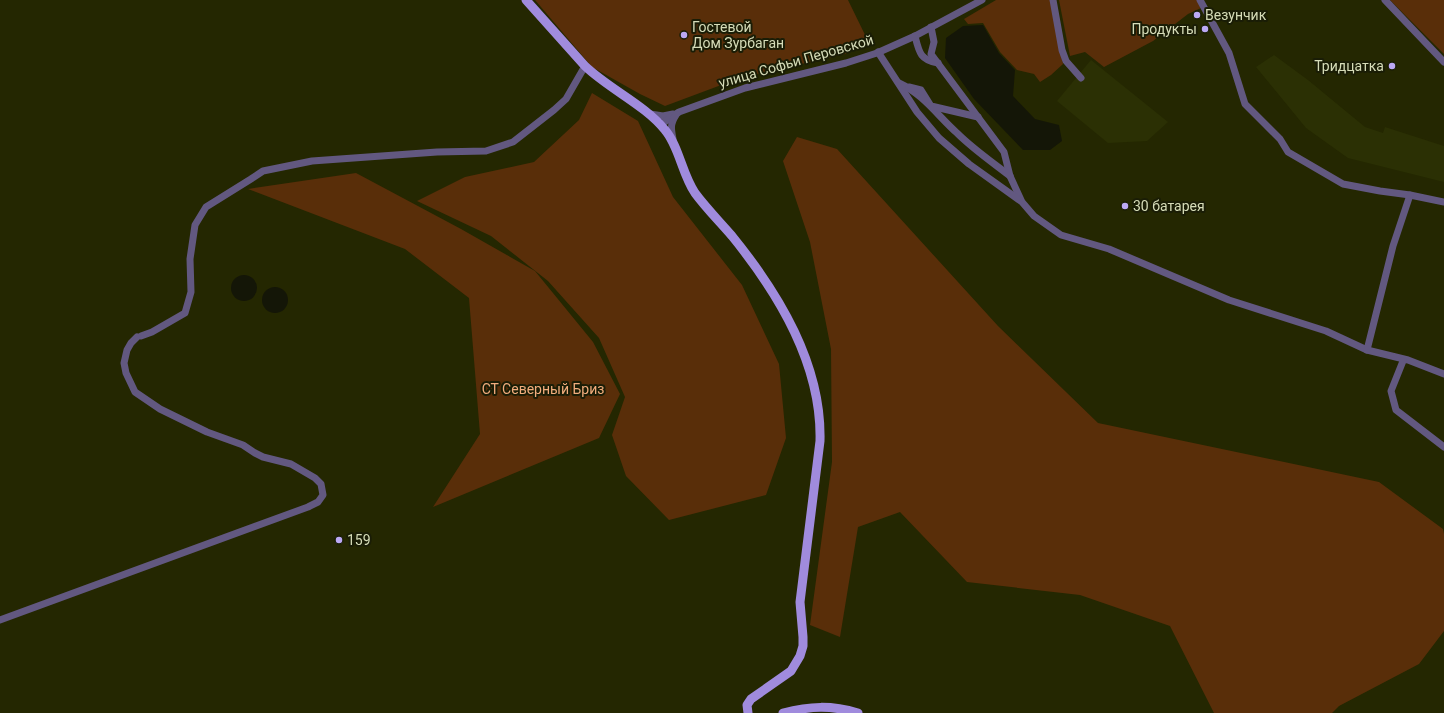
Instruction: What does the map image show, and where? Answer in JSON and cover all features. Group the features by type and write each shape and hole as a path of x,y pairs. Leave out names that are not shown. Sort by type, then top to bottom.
{"main road":[{"path":"526,0 585,66 598,78 645,112 666,130 691,186 764,277 796,336 805,357 818,406 820,441 800,602 803,646 800,656 790,671 751,699 747,705 748,713"},
{"path":"783,713 810,707 826,706 858,713"}],"street":[{"name":"улица Софьи Перовской","path":"660,124 679,112 745,88 846,63 878,52 915,36 982,0"},
{"path":"1053,0 1062,50 1066,61 1081,78"},
{"path":"1200,0 1229,53 1245,104 1280,139 1288,152 1343,184 1380,192 1410,195 1444,202"},
{"path":"1385,0 1444,62"},
{"path":"932,27 934,42 931,54 1004,152 1010,176 1022,202"},
{"path":"915,36 918,51 928,61 938,63"},
{"path":"878,52 917,112 939,138 969,164 1022,202 1034,216 1061,235 1109,249 1229,300 1326,331 1366,350 1408,360 1444,374"},
{"path":"0,620 308,507 318,502 322,498 323,492 321,484 315,478 283,461 263,457 244,446 207,432 160,409 135,392 126,373 124,364 127,350 131,343 139,336 152,332 185,313 191,292 190,259 194,225 206,207 263,171 312,161 437,152 486,151 513,142 566,99 585,66"},
{"path":"899,84 921,90 931,106 957,134 1010,176"},
{"path":"931,106 978,117"},
{"path":"645,112 656,116 663,116 679,112"},
{"path":"677,153 671,130 671,124 679,112"},
{"path":"1366,350 1393,246 1410,195"},
{"path":"1403,361 1391,391 1396,410 1444,447"}],"shaded area":[{"path":"983,25 999,53 1015,70 1013,96 1035,119 1059,125 1062,141 1050,150 1023,150 974,99 945,58 946,38 963,26"},
{"path":"1274,55 1308,80 1365,127 1383,133 1385,127 1444,146 1444,182 1348,158 1306,128 1256,67"},
{"path":"1091,60 1168,122 1147,141 1108,143 1057,101"},
{"path":"244,275 253,279 257,288 253,297 244,301 235,297 231,288 235,279"},
{"path":"275,287 284,291 288,300 284,309 275,313 266,309 262,300 266,291"}],"green space":[{"path":"535,0 848,0 868,41 845,54 740,78 665,106 592,67"},
{"path":"996,0 1051,0 1063,64 1051,75 1040,82 1034,74 1017,70 1000,52 983,23 968,24 964,19"},
{"path":"1059,0 1197,0 1201,8 1188,14 1153,41 1104,67 1085,52 1070,56"},
{"path":"1390,0 1444,0 1444,54"},
{"path":"592,93 638,121 673,197 742,285 779,364 786,438 766,495 669,520 626,476 612,435 625,397 599,338 548,281 491,236 417,201 465,177 534,162 579,120"},
{"path":"797,137 837,149 998,326 1098,423 1379,482 1443,529 1444,631 1419,664 1339,706 1332,713 1214,713 1170,626 1080,595 967,582 900,512 858,527 840,637 810,625 832,462 831,349 810,242 783,161"},
{"name":"СТ Северный Бриз","path":"356,173 461,229 535,271 593,342 620,394 599,438 433,507 480,434 469,298 405,249 248,189"}],"place":[{"name":"Везунчик","path":"1197,15"},
{"name":"Продукты","path":"1205,29"},
{"name":"Гостевой Дом Зурбаган","path":"684,35"},
{"name":"Тридцатка","path":"1392,66"},
{"name":"30 батарея","path":"1125,206"},
{"name":"159","path":"339,540"}]}
